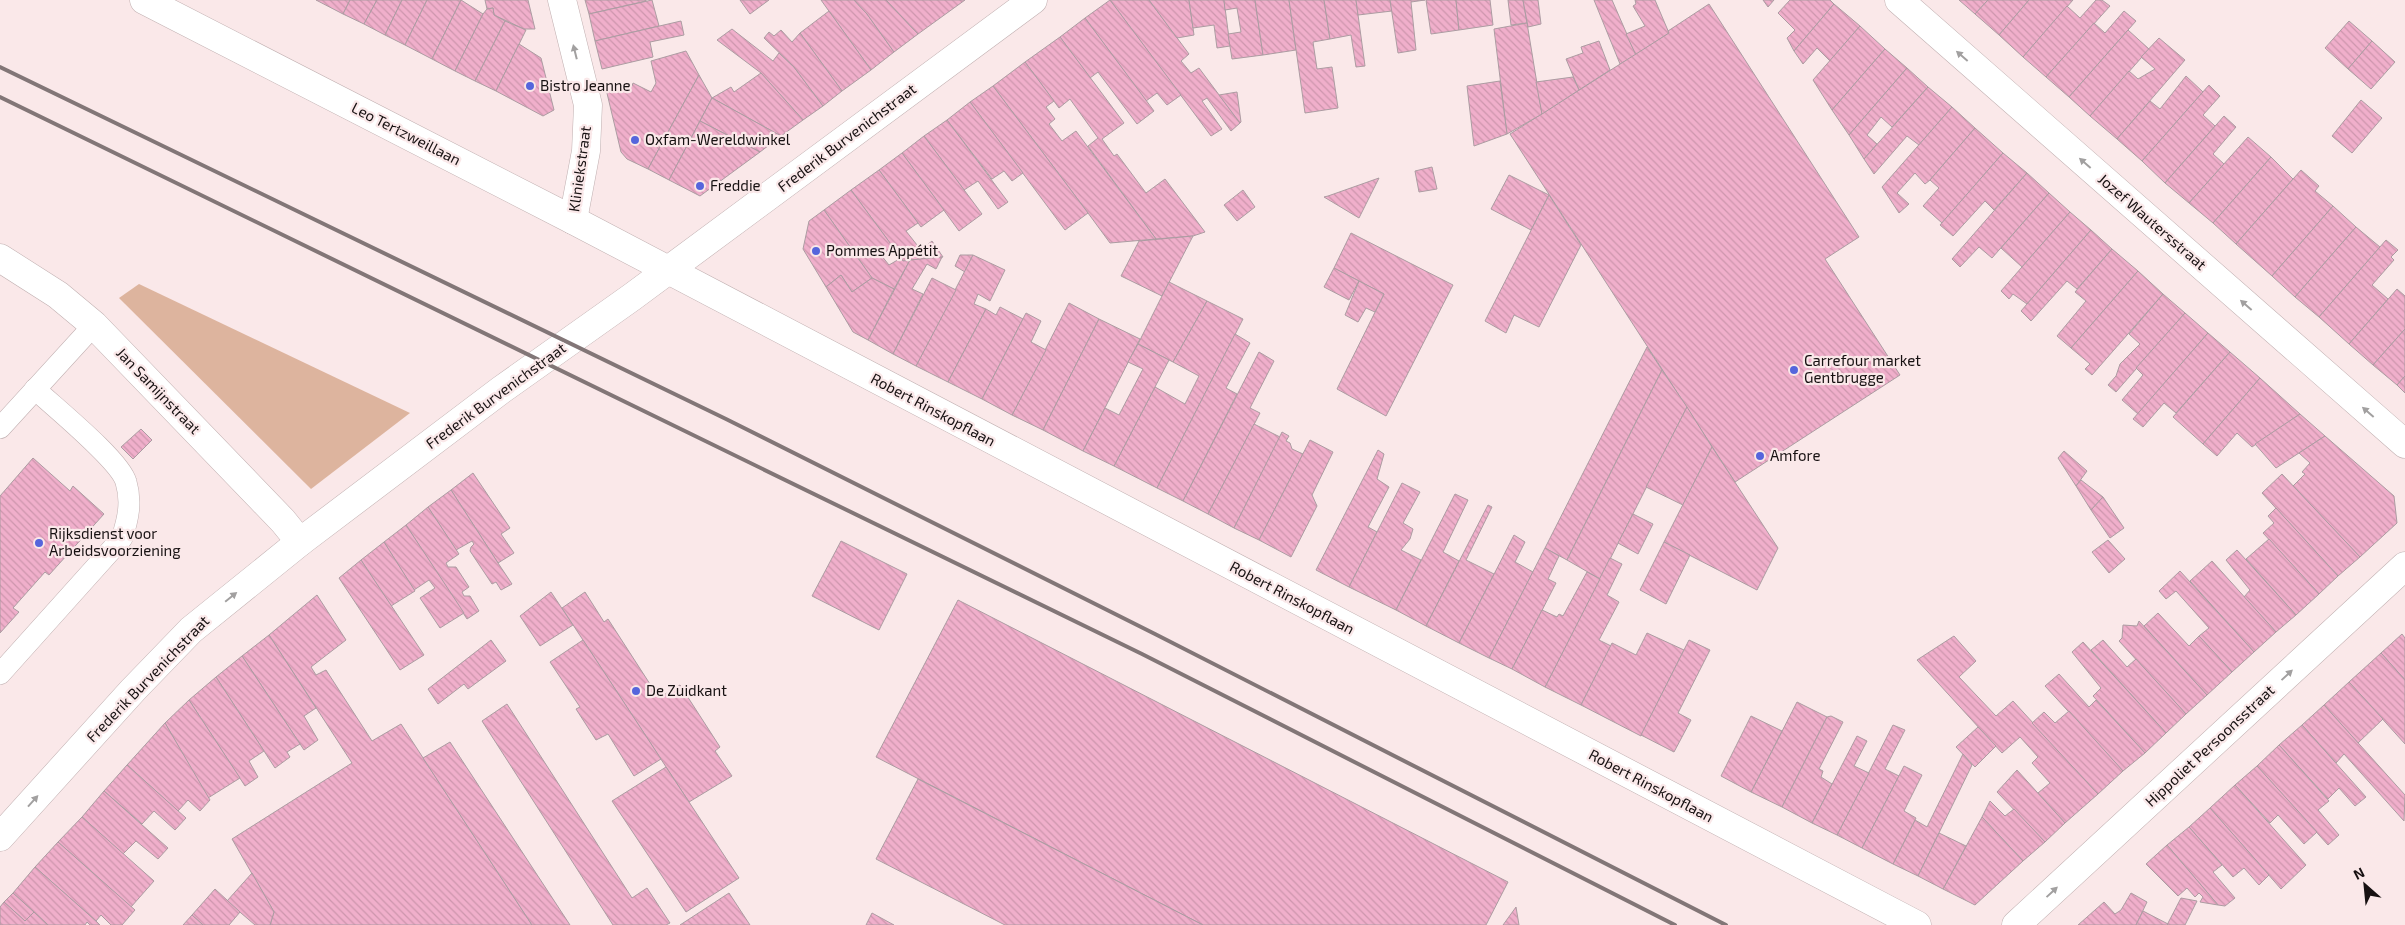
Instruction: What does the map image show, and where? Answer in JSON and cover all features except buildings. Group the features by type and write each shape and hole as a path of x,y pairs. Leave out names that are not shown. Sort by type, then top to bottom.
{"street":[{"name":"Leo Tertzweillaan","path":"144,0 668,270"},
{"name":"Kliniekstraat","path":"562,0 588,105 586,151 573,220"},
{"name":"Frederik Burvenichstraat","path":"0,837 133,690 191,630 300,542 501,390 668,270 1033,0"},
{"name":"Jozef Wautersstraat","path":"1899,0 2405,444"},
{"name":"Jan Samijnstraat","path":"0,258 58,294 94,326 283,521 300,542"},
{"name":"Robert Rinskopflaan","path":"668,270 1917,925"},
{"name":"Hippoliet Persoonsstraat","path":"2016,925 2405,566"}],"lane":[{"path":"0,428 94,326"},
{"path":"0,674 122,538 130,511 126,481 116,464 35,389"}],"shaded area":[{"path":"139,284 410,413 311,489 119,298"}],"railway":[{"path":"0,67 726,419 1155,634 1726,925"},
{"path":"0,97 1142,654 1675,925"}],"place":[{"name":"Bistro Jeanne","path":"530,86"},
{"name":"Oxfam-Wereldwinkel","path":"635,140"},
{"name":"Freddie","path":"700,186"},
{"name":"Pommes Appétit","path":"816,251"},
{"name":"Carrefour market Gentbrugge","path":"1794,370"},
{"name":"Amfore","path":"1760,456"},
{"name":"Rijksdienst voor Arbeidsvoorziening","path":"39,543"},
{"name":"De Zuidkant","path":"636,691"}]}
